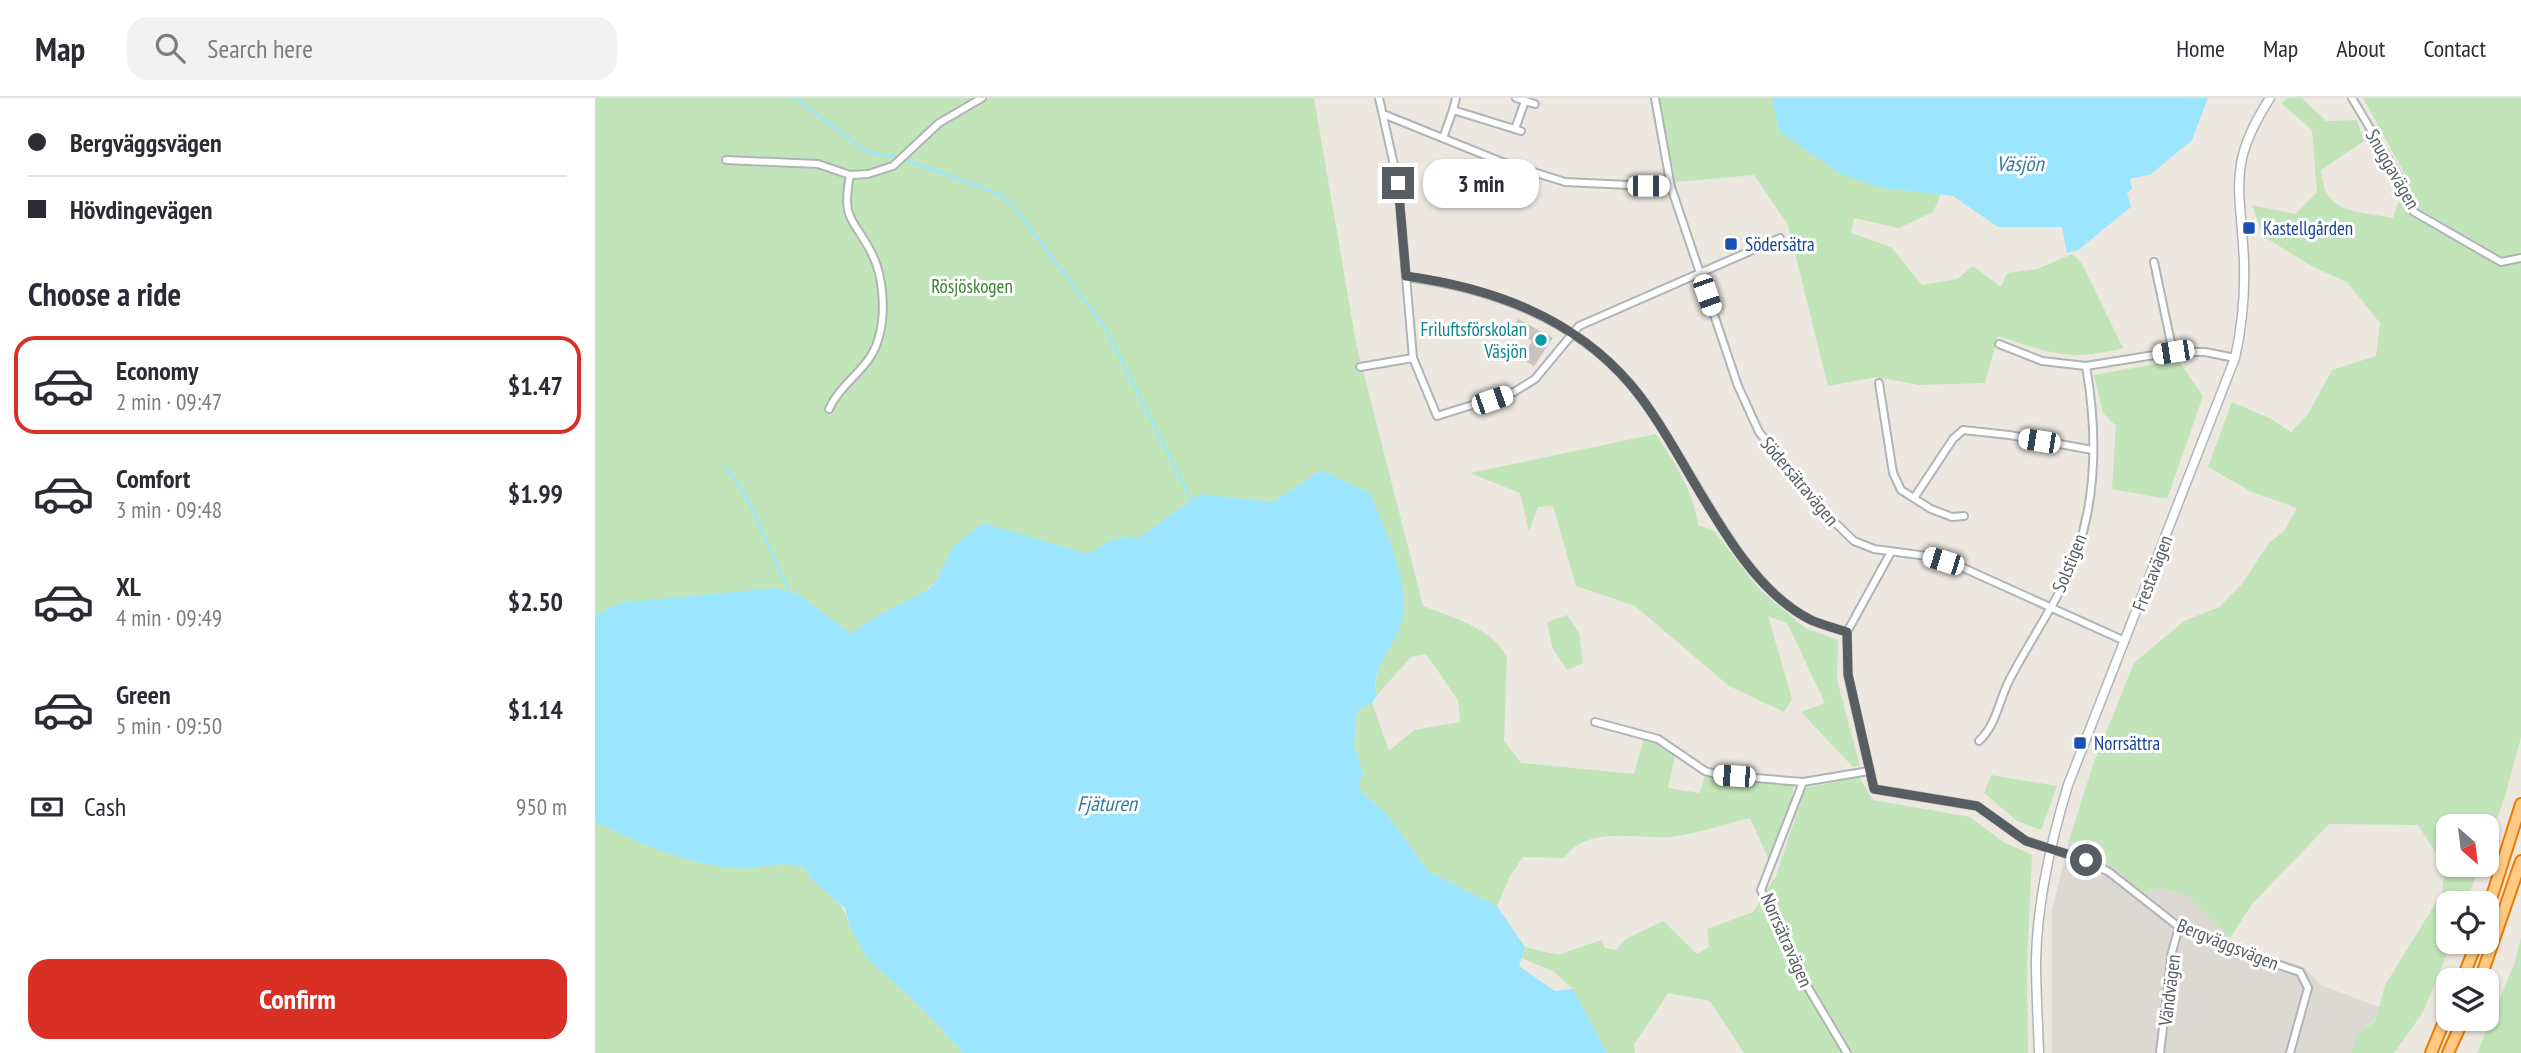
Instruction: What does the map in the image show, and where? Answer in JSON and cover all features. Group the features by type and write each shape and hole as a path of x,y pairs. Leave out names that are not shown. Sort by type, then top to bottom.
{"highway":[{"path":"2494,891 2521,804"},
{"path":"2484,968 2521,861"},
{"path":"2431,1053 2440,1031"},
{"path":"2448,1053 2458,1031"}],"street":[{"path":"726,160 818,164 850,175 868,174 893,166 939,123 982,98"},
{"path":"1378,98 1398,183 1412,358 1437,416 1514,392 1535,379 1573,333 1604,314 1780,238"},
{"path":"1443,138 1456,98"},
{"path":"1516,98 1535,104"},
{"name":"Södersätravägen","path":"1655,98 1671,187 1738,386 1763,439 1845,534 1874,549 1927,556 1959,566 2125,641"},
{"name":"Frestavägen","path":"2039,1053 2036,960 2043,885 2051,850 2068,785 2235,358 2243,311 2244,262 2237,186 2242,153 2252,126 2270,98"},
{"name":"Snuggavägen","path":"2351,98 2396,172 2414,212 2501,262 2521,258"},
{"path":"1453,110 1518,130 1525,101"},
{"path":"1383,114 1502,162 1565,182 1671,187"},
{"path":"829,409 837,393 860,372 872,356 879,338 882,313 873,255 851,223 846,198 850,175"},
{"path":"2154,262 2173,352"},
{"path":"1406,276 1442,281 1500,296 1535,311 1573,333 1631,385 1734,544 1768,587 1810,619 1847,632"},
{"path":"1999,344 2042,361 2086,366 2173,352 2205,352 2235,358"},
{"path":"1360,367 1412,358"},
{"name":"Solstigen","path":"1979,741 1990,730 2008,682 2061,590 2078,548 2089,507 2094,450 2095,413 2086,366"},
{"path":"1879,383 1893,473 1901,490 1931,509 1952,517 1964,516"},
{"path":"1913,498 1953,439 1963,430 2094,450"},
{"path":"1891,552 1847,632 1848,674 1874,789 1977,806 2017,836 2051,850"},
{"path":"1595,722 1658,739 1705,771 1719,775 1803,782 1869,771"},
{"name":"Norrsätravägen","path":"1803,782 1761,890 1791,959 1847,1053"},
{"name":"Bergväggsvägen","path":"2051,850 2086,860 2109,872 2179,926 2234,950 2300,972 2308,988 2290,1053"},
{"name":"Vändvägen","path":"2160,1053 2172,952 2179,926"}],"shaded area":[{"path":"2069,840 2109,864 2146,893 2158,887 2186,895 2230,938 2229,942 2304,967 2321,985 2381,1008 2374,1021 2357,1035 2351,1053 2052,1053 2052,911"}],"green space":[{"name":"Rösjöskogen","path":"595,98 1314,98 1356,343 1423,606 1481,631 1500,647 1507,657 1504,741 1521,763 1634,774 1644,739 1663,746 1675,755 1668,788 1700,793 1705,775 1794,784 1792,798 1769,860 1750,818 1670,837 1599,837 1585,841 1564,858 1523,857 1510,876 1497,906 1428,871 1386,813 1363,794 1358,784 1363,773 1354,745 1357,710 1372,703 1389,751 1414,730 1460,722 1458,700 1426,654 1411,657 1377,695 1380,666 1402,619 1321,470 1273,502 1200,494 1118,563 953,546 941,573 931,587 851,635 803,598 595,627"},
{"path":"1658,98 1772,98 1779,131 1877,187 1941,194 1933,212 1899,228 1854,218 1851,233 1891,247 1922,285 1957,279 1973,266 2001,287 2007,273 2037,269 2072,254 2081,262 2123,348 2088,354 2059,354 1998,336 1985,383 1919,385 1876,377 1828,386 1788,225 1754,175 1676,182"},
{"path":"2286,98 2302,98 2326,121 2357,120 2364,141 2321,170 2323,185 2335,203 2344,208 2393,218 2407,178 2363,98 2521,98 2521,737 2499,814 2436,814 2436,853 2418,825 2329,824 2252,904 2230,938 2186,895 2158,887 2146,894 2109,864 2069,840 2094,762 2134,663 2184,621 2219,607 2242,584 2269,543 2284,531 2297,508 2252,492 2208,467 2232,402 2271,419 2291,432 2308,414 2332,370 2376,356 2380,323 2347,282 2313,267 2263,236 2252,205 2295,214 2317,192 2312,130 2282,104"},
{"path":"2178,360 2203,396 2167,499 2112,489 2116,426 2103,413 2094,375"},
{"path":"1656,434 1688,489 1698,525 1714,531 1760,590 1805,628 1838,640 1837,680 1860,766 1853,767 1801,712 1825,703 1787,623 1768,616 1792,699 1784,712 1729,686 1635,606 1576,586 1553,506 1538,507 1529,531 1520,493 1470,473"},
{"path":"1567,615 1579,633 1583,663 1567,670 1552,647 1547,622"},
{"path":"1991,775 2057,786 2041,830 2017,821 1984,793"},
{"path":"1859,777 1873,800 1970,817 2003,842 2032,855 2027,962 2028,1053 1744,1053 1710,1001 1668,993 1634,1045 1635,1053 1607,1053 1573,989 1553,971 1521,958 1525,947 1558,955 1601,940 1605,948 1616,950 1626,939 1663,921 1697,954 1709,947 1707,929 1753,912 1776,876 1805,788"},
{"path":"595,822 645,845 716,866 744,868 784,864 805,867 836,899 850,927 963,1053 595,1053"},
{"path":"2444,877 2476,877 2470,891 2442,891"},
{"path":"2436,903 2436,954 2447,954 2441,968 2436,968 2436,981 2423,1012 2394,1053 2351,1053 2357,1035 2375,1021 2385,985"},
{"path":"2521,937 2521,1053 2477,1053 2486,1031 2499,1031 2499,1000 2515,962"}],"water":[{"name":"Väsjön","path":"1772,98 2208,98 2192,140 2151,174 2130,179 2132,189 2127,193 2131,207 2078,250 2067,253 2062,227 1998,227 1953,196 1877,187 1839,173 1779,131"},
{"name":"Fjäturen","path":"1321,470 1370,493 1394,555 1402,588 1402,619 1377,675 1377,695 1372,703 1357,710 1354,745 1363,773 1358,784 1363,794 1386,813 1428,871 1497,906 1525,947 1519,966 1555,991 1573,989 1607,1053 963,1053 924,1010 868,959 850,927 845,908 812,880 804,867 784,864 744,868 716,866 645,845 595,822 595,616 619,603 775,588 801,596 851,634 877,616 929,589 937,580 953,546 983,523 1087,554 1113,539 1140,537 1200,494 1273,502"}],"building":[{"name":"Friluftsförskolan Väsjön","path":"1518,319 1553,338 1534,366 1522,359 1532,341 1512,330"}],"waterway":[{"path":"795,98 869,153 895,156"},
{"path":"907,160 999,194 1013,206 1105,327 1191,499"},
{"path":"726,466 748,500 790,593"}],"place":[{"name":"Kastellgården","path":"2249,228"},
{"name":"Södersätra","path":"1731,244"},
{"name":"Friluftsförskolan Väsjön","path":"1541,340"},
{"name":"Norrsättra","path":"2080,743"}],"route":[{"path":"1398,183 1406,276 1442,281 1500,296 1535,311 1573,333 1631,385 1734,544 1768,587 1810,619 1847,632 1848,674 1874,789 1977,806 2026,841 2086,860"}]}
